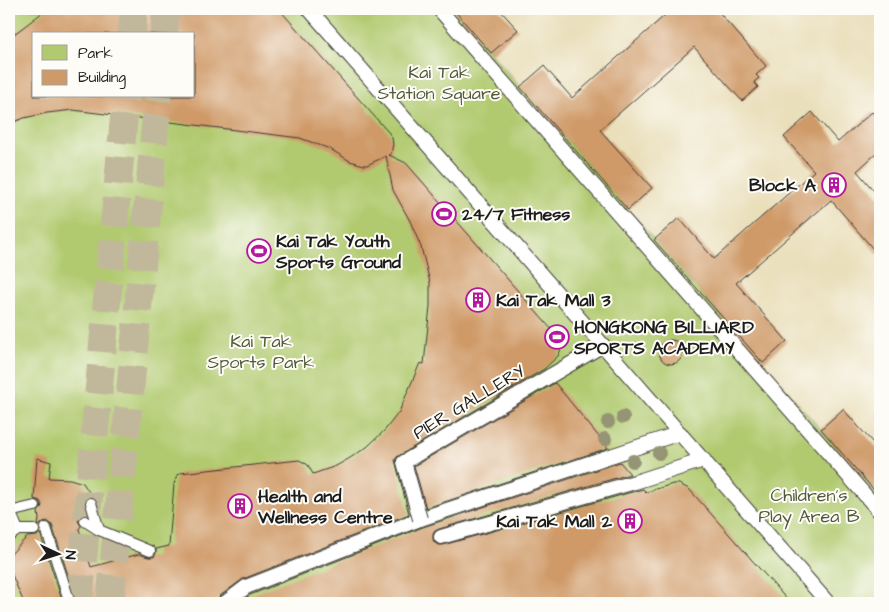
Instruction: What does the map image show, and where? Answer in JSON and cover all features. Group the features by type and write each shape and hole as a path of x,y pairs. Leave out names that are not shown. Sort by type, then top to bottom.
{"street":[{"path":"309,9 828,603"},
{"path":"439,9 880,512"},
{"name":"PIER GALLERY","path":"420,519 404,462 603,345"},
{"path":"225,603 246,587 420,519 680,433"},
{"path":"441,537 635,482 704,460"}],"lane":[{"path":"91,502 99,530"},
{"path":"34,530 13,533 10,511 36,506"},
{"path":"85,521 99,530 150,551"},
{"path":"46,528 70,603"}],"green space":[{"name":"Kai Tak Sports Park","path":"9,9 453,9 880,497 880,603 9,603 9,581 14,578 9,568"}],"building":[{"path":"47,9 279,9 389,133 393,144 391,154 389,155 406,163 559,338 561,349 558,356 544,369 397,457 395,460 409,514 243,579 220,596 216,603 77,603 52,525 47,521 38,525 38,512 42,505 40,501 34,499 37,458 51,462 49,478 70,479 83,483 89,492 90,496 84,502 87,515 81,515 78,521 81,526 79,529 91,567 139,554 154,557 156,549 169,546 174,484 180,473 299,460 308,465 313,474 336,466 350,458 367,447 385,430 399,412 420,363 424,364 430,306 430,282 421,247 410,221 393,190 386,156 364,165 350,161 330,149 300,138 73,110 24,118 9,124 9,38"},
{"path":"453,9 499,9 518,30 491,53"},
{"path":"672,9 716,9 766,66 756,75 759,78 754,82 758,87 742,101 694,47 600,130 652,188 628,210 520,87 544,66 572,98"},
{"name":"Block A","path":"812,112 838,142 872,112 880,122 880,150 857,171 880,198 880,257 831,200 736,283 787,341 763,363 654,240 679,218 714,259 814,171 784,137"},
{"path":"671,340 676,341 682,347 682,357 676,363 671,364 666,363 660,357 659,352 660,347 666,341"},
{"path":"555,383 608,448 426,508 414,466"},
{"path":"843,409 880,451 880,497 821,429"},
{"name":"Kai Tak Mall 2","path":"620,462 630,474 439,529 433,534 433,540 438,545 443,545 643,489 646,492 679,484 689,489 790,603 239,603 250,595 423,527"},
{"path":"40,533 63,603 24,603 9,568 9,556 27,537 37,536"}],"tunnel":[{"path":"132,32 134,9"},
{"path":"164,32 166,9"},
{"path":"79,603 126,98"},
{"path":"110,603 158,98"}],"place":[{"name":"Block A","path":"834,185"},
{"name":"24/7 Fitness","path":"444,214"},
{"name":"Kai Tak Youth Sports Ground","path":"259,251"},
{"name":"Kai Tak Mall 3","path":"478,300"},
{"name":"HONGKONG BILLIARD SPORTS ACADEMY","path":"557,337"},
{"name":"Health and Wellness Centre","path":"240,506"},
{"name":"Kai Tak Mall 2","path":"630,521"}],"park label":[{"name":"Kai Tak Station Square","path":"439,82"},
{"name":"Children's Play Area B","path":"809,505"}]}
